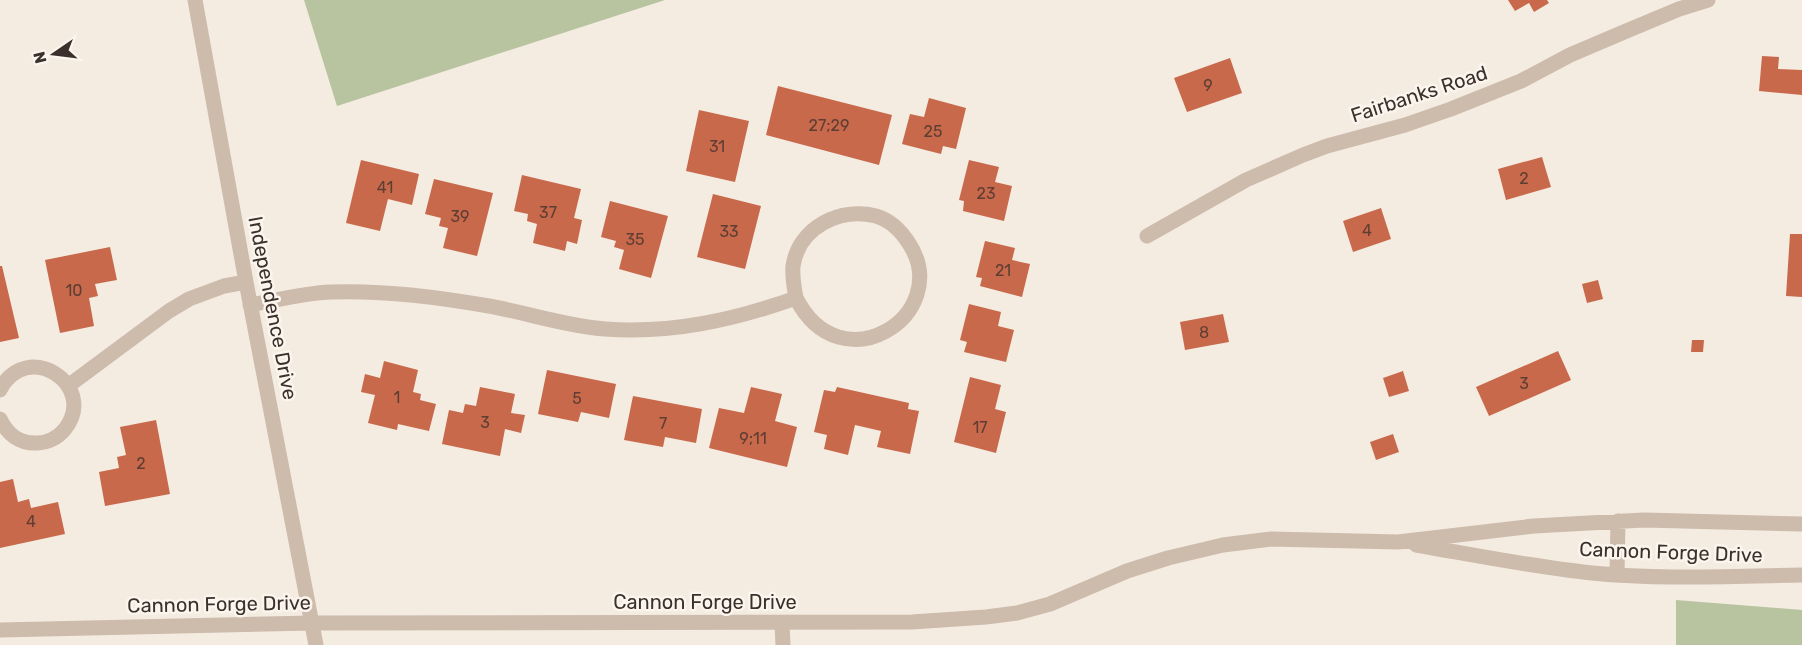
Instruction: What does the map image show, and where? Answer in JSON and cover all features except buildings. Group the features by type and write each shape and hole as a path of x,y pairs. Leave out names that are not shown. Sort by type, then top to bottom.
{"street":[{"name":"Independence Drive","path":"195,0 250,305 316,645"},
{"name":"Fairbanks Road","path":"1147,236 1239,184 1303,155 1451,109 1521,81 1602,41 1678,9 1708,0"},
{"path":"847,213 863,213 879,217 893,225 905,237 913,250 918,266 919,281 909,310 899,323 872,338 856,340 841,338 826,332 813,323 796,298 793,274 798,250 806,236 818,225 832,217 847,213"},
{"path":"68,386 169,311 189,299 224,286 246,282"},
{"path":"250,305 308,294 350,292 464,302 562,323 604,329 657,330 704,324 796,298"},
{"path":"0,390 15,373 37,367 58,375 68,386 73,402 71,418 62,433 48,441 31,443 15,438 0,420"},
{"name":"Cannon Forge Drive","path":"0,630 19,637 313,623 912,622 1017,613 1050,604 1127,571 1168,558 1223,545 1271,539 1398,542 1534,526 1644,520 1802,524"},
{"path":"1617,575 1618,521"},
{"name":"Cannon Forge Drive","path":"1398,542 1548,568 1617,575 1802,576"},
{"path":"782,624 783,645"}],"green space":[{"path":"304,0 665,0 337,106"},
{"path":"1676,600 1802,610 1802,645 1676,645"}]}
